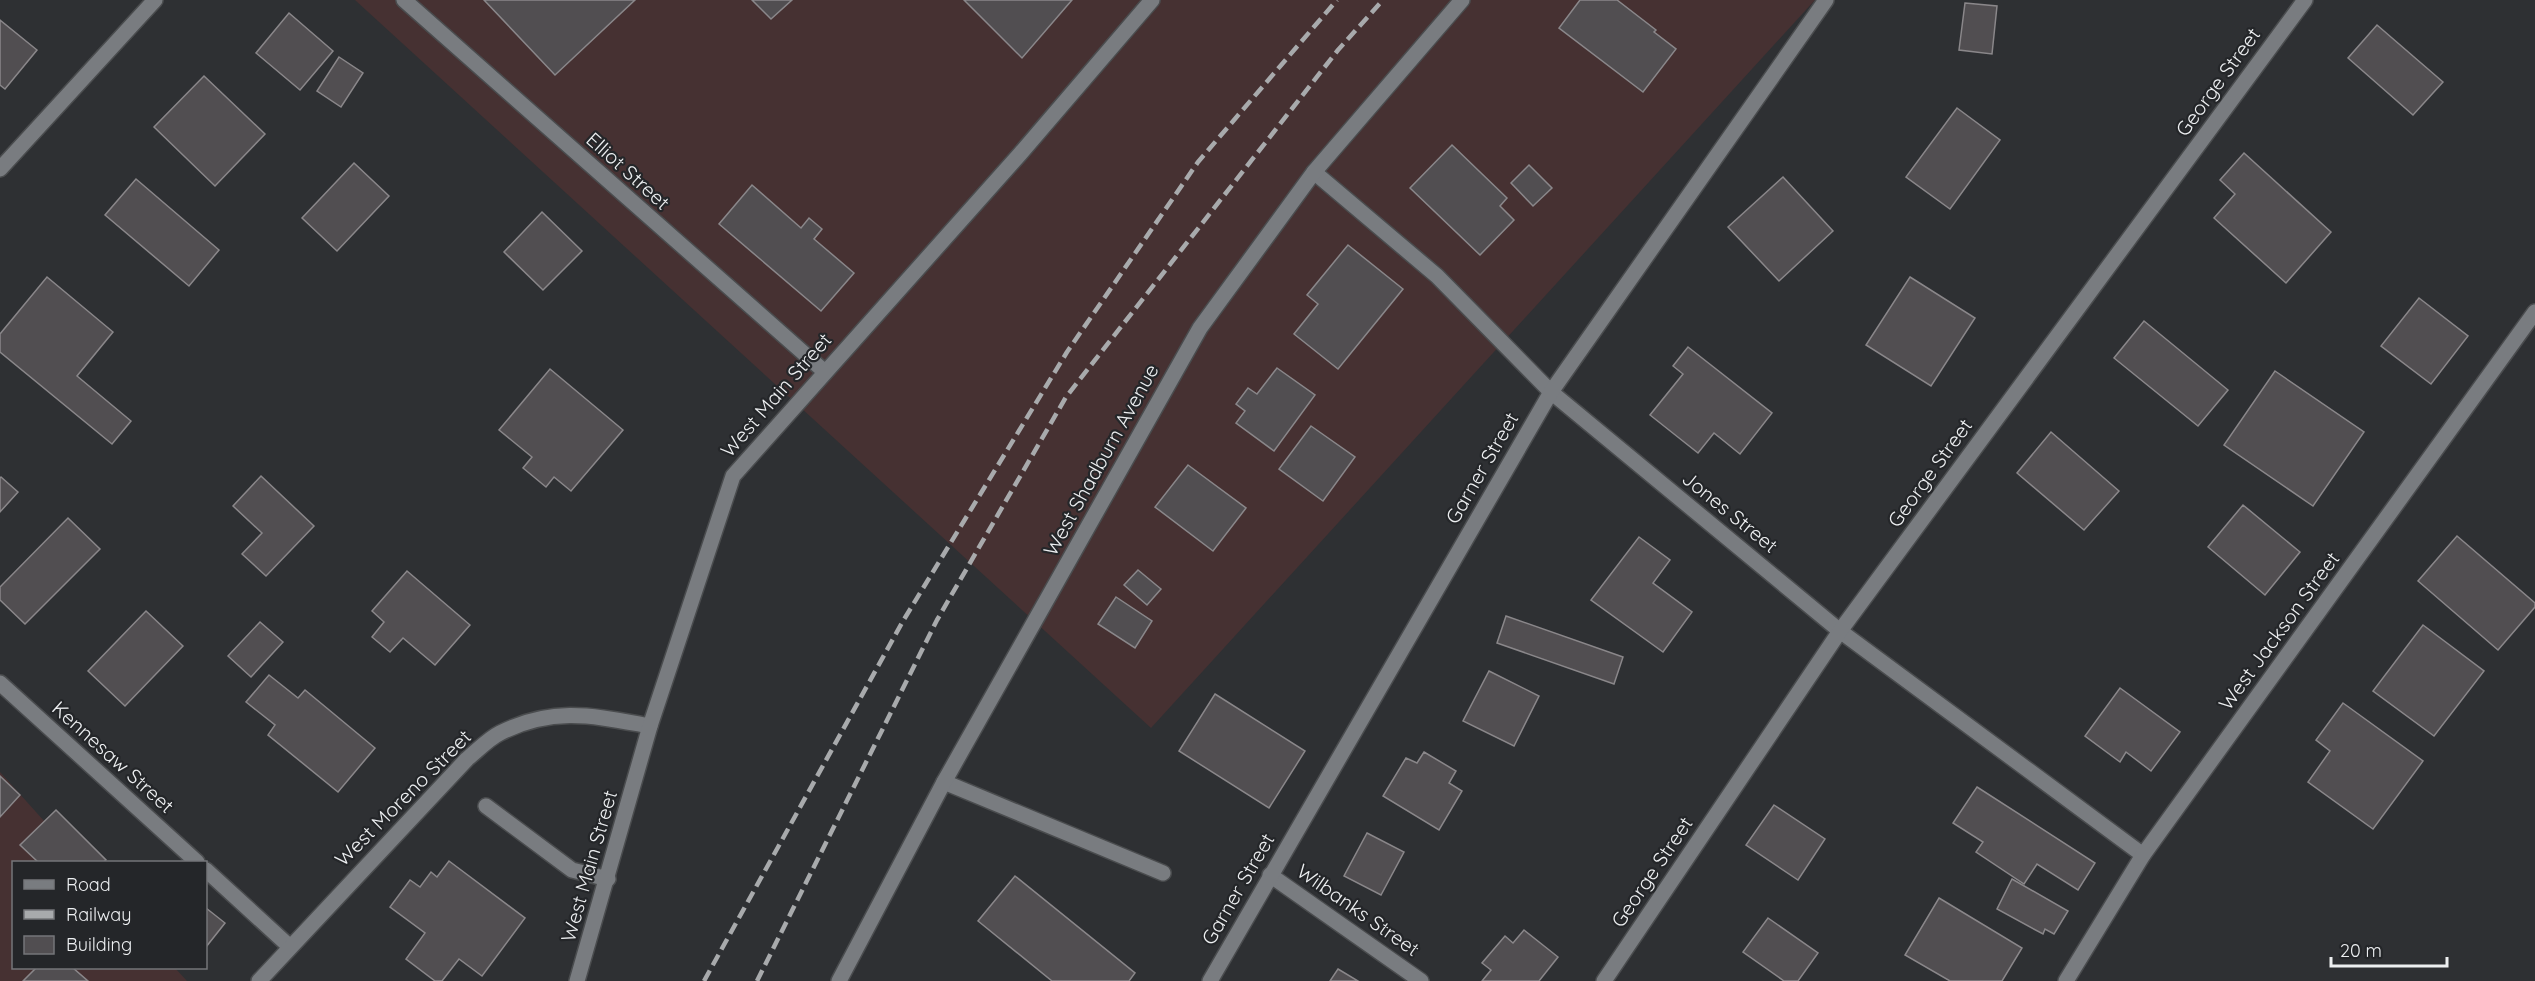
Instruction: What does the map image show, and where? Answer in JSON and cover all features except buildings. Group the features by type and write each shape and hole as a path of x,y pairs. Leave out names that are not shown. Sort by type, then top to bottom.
{"street":[{"path":"0,169 155,0"},
{"name":"Elliot Street","path":"404,0 825,372"},
{"name":"West Main Street","path":"578,981 650,726 733,476 1020,154 1152,0"},
{"name":"West Shadburn Avenue","path":"839,981 944,782 1200,328 1314,172 1462,0"},
{"name":"Garner Street","path":"1210,981 1551,392 1826,0"},
{"name":"George Street","path":"1604,981 1840,631 2304,0"},
{"name":"Jones Street","path":"1314,172 1437,276 1551,392 1840,631 2143,855"},
{"name":"West Jackson Street","path":"2066,981 2143,855 2535,312"},
{"name":"Kennesaw Street","path":"0,683 196,861"},
{"name":"West Moreno Street","path":"259,981 289,946 466,759 498,734 536,718 583,714 650,726"},
{"path":"944,782 1163,873"},
{"path":"486,806 572,870 608,879"},
{"path":"207,871 289,946"},
{"name":"Wilbanks Street","path":"1270,875 1421,981"}],"shaded area":[{"path":"355,0 1815,0 1151,728"},
{"path":"0,772 80,861 12,861 12,969 176,969 187,981 0,981"}],"railway":[{"path":"704,981 903,621 1067,352 1198,162 1337,0"},
{"path":"757,981 937,620 1066,397 1338,50 1383,0"}]}
